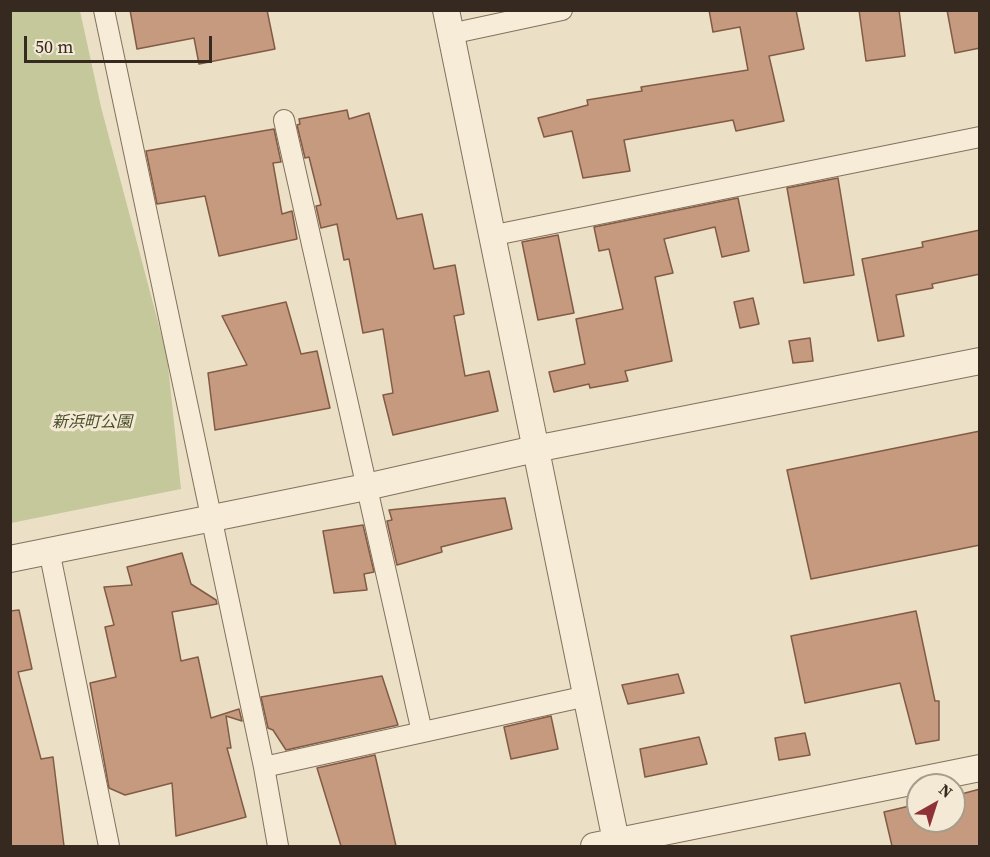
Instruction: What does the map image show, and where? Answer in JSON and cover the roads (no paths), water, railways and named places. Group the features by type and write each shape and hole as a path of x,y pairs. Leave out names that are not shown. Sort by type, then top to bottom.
{"street":[{"path":"104,10 264,767 278,846"},
{"path":"562,10 448,22 490,236 587,696 609,845 980,768"},
{"path":"284,120 422,732"},
{"path":"490,236 980,138"},
{"path":"10,559 366,488 535,449 980,361"},
{"path":"49,550 109,846"},
{"path":"264,767 587,696"}],"park label":[{"name":"新浜町公園","path":"92,423"}]}
